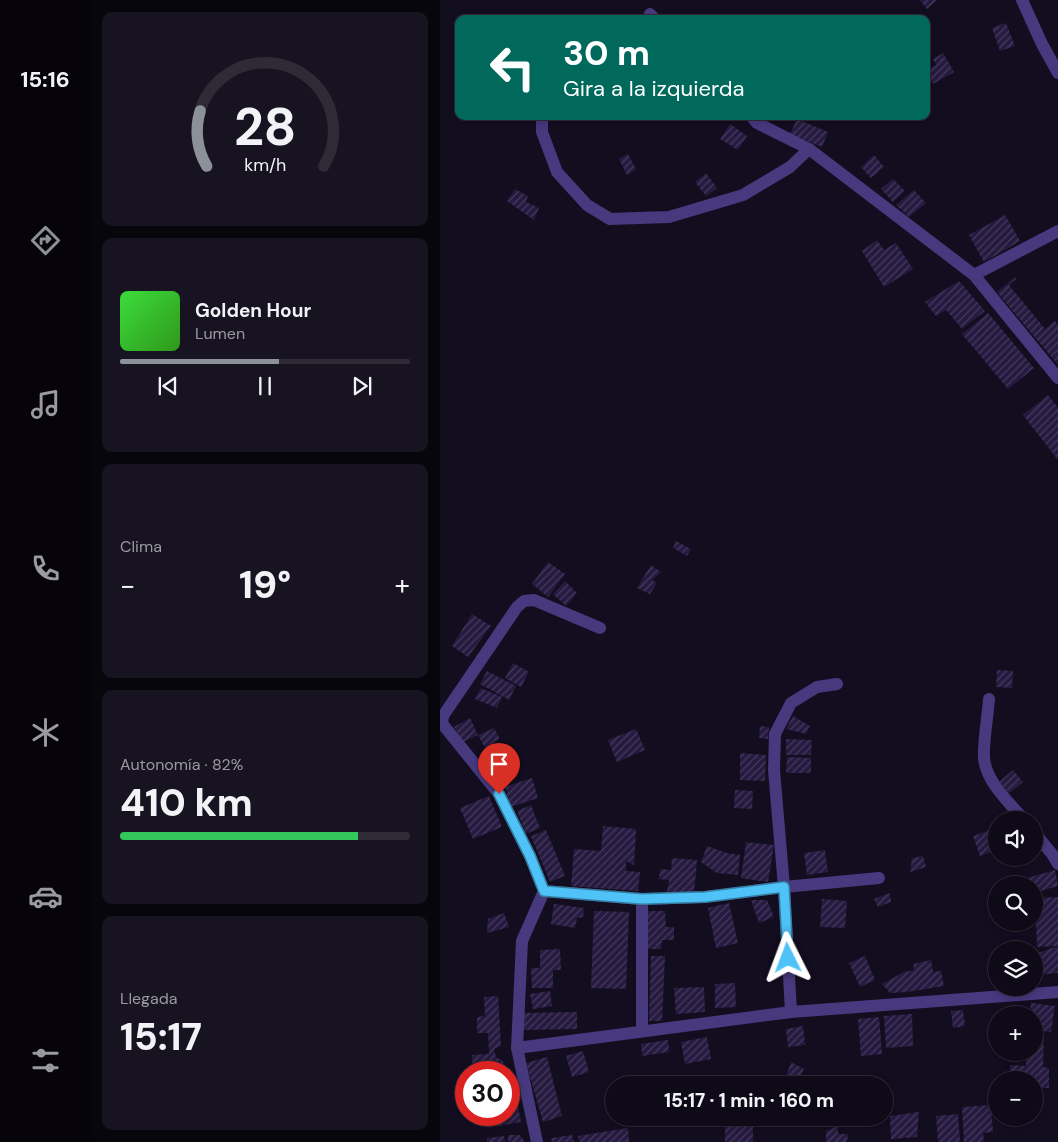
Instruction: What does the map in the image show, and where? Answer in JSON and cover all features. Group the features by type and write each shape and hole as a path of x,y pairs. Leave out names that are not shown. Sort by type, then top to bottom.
{"street":[{"path":"1022,0 1042,44 1058,73"},
{"path":"542,120 542,132 557,172 587,205 610,219 669,217 743,195 790,167 809,149"},
{"path":"754,120 809,149 974,275 1058,378"},
{"path":"974,275 1058,231"},
{"path":"537,1142 517,1048 522,941 544,891 530,856 499,794 441,722 517,607 524,601 534,600 600,628"},
{"path":"791,1012 784,887 774,770 775,734 791,703 817,687 837,684"},
{"path":"989,699 984,758 989,775 1017,811"},
{"path":"1043,843 1058,864"},
{"path":"544,891 642,899 705,897 879,878"},
{"path":"642,899 642,1031"},
{"path":"517,1048 791,1012 1058,992"}],"building":[{"path":"920,0 937,0 927,9"},
{"path":"1006,23 1015,46 1000,51 992,28"},
{"path":"943,53 954,72 933,84 930,78 930,69 936,65 933,59"},
{"path":"797,120 828,132 822,147 790,134"},
{"path":"730,124 747,136 738,150 720,139"},
{"path":"628,154 636,169 627,175 619,159"},
{"path":"874,155 884,167 871,178 861,167"},
{"path":"706,173 717,188 706,196 695,182"},
{"path":"893,179 905,191 893,202 881,189"},
{"path":"515,189 528,196 526,202 539,208 534,220 507,201"},
{"path":"914,190 926,203 909,217 896,205"},
{"path":"1005,215 1020,241 984,262 969,235"},
{"path":"877,240 884,250 896,243 913,269 884,287 862,251"},
{"path":"1015,277 1016,279 1009,285 1045,329 1055,321 1058,325 1058,365 997,292"},
{"path":"959,281 985,311 962,329 946,310 936,316 925,302"},
{"path":"988,313 1034,368 1008,389 962,334"},
{"path":"1048,395 1058,408 1058,460 1023,415"},
{"path":"676,541 691,549 687,556 673,548"},
{"path":"548,562 565,574 548,597 532,584"},
{"path":"651,565 661,572 652,580 657,583 650,594 637,588"},
{"path":"565,581 577,593 566,606 553,594"},
{"path":"472,614 491,626 468,657 452,646"},
{"path":"513,663 529,672 521,687 505,678"},
{"path":"997,670 1013,671 1012,688 996,687"},
{"path":"487,671 516,686 509,700 480,684"},
{"path":"481,688 502,697 497,708 475,699"},
{"path":"793,716 810,726 806,734 786,729"},
{"path":"470,718 478,735 463,742 454,727"},
{"path":"760,726 769,727 768,739 759,738"},
{"path":"494,728 500,739 485,748 478,735"},
{"path":"636,729 645,750 617,762 608,740"},
{"path":"786,739 812,740 811,755 786,755"},
{"path":"496,750 513,778 500,786 483,759"},
{"path":"740,753 766,755 765,781 740,780"},
{"path":"787,757 811,758 811,773 786,773"},
{"path":"1013,770 1023,782 1009,793 999,782"},
{"path":"532,778 538,798 511,807 505,787"},
{"path":"735,790 753,791 752,809 734,808"},
{"path":"489,796 502,827 473,839 460,808"},
{"path":"531,805 540,828 526,834 517,811"},
{"path":"603,826 636,829 634,865 626,861 626,871 640,872 638,891 571,886 574,849 601,851"},
{"path":"546,830 565,876 550,882 531,836"},
{"path":"988,831 988,853 980,856 973,836"},
{"path":"746,842 774,845 768,882 741,878"},
{"path":"707,846 740,855 738,875 717,873 701,862"},
{"path":"825,850 828,872 807,875 804,853"},
{"path":"923,856 926,867 910,872 912,858"},
{"path":"672,858 697,860 694,894 666,897 669,880 659,879 660,869 671,870"},
{"path":"1055,870 1058,886 1043,890 1043,876 1034,876"},
{"path":"890,893 891,902 878,907 874,899"},
{"path":"1058,897 1058,946 1043,947 1043,941 1037,941 1036,931 1043,931 1043,898"},
{"path":"822,899 847,901 845,928 820,927"},
{"path":"751,900 767,900 774,917 759,923"},
{"path":"729,903 738,943 716,948 708,908"},
{"path":"554,904 584,908 583,917 577,918 575,928 551,924"},
{"path":"594,911 629,912 626,989 591,988"},
{"path":"648,911 665,911 666,927 674,927 674,940 662,940 661,949 647,949"},
{"path":"504,913 509,927 487,933 488,919"},
{"path":"1058,946 1058,973 1043,974 1043,951"},
{"path":"560,949 561,970 553,970 553,988 532,988 531,968 540,968 540,950"},
{"path":"651,956 665,956 662,1021 649,1021"},
{"path":"865,956 875,980 860,987 849,963"},
{"path":"931,960 933,972 941,971 944,986 890,993 882,984 904,972 914,970 913,964"},
{"path":"735,983 736,1007 715,1008 715,984"},
{"path":"704,987 705,1012 676,1014 674,988"},
{"path":"550,991 552,1006 533,1009 530,994"},
{"path":"498,996 501,1046 494,1049 496,1057 503,1061 472,1061 472,1055 489,1054 488,1033 477,1033 477,1017 485,1016 484,997"},
{"path":"1031,1003 1055,1006 1051,1032 1043,1031 1043,1006 1031,1006"},
{"path":"963,1010 965,1026 953,1028 951,1011"},
{"path":"577,1012 577,1029 523,1030 523,1013"},
{"path":"912,1014 913,1046 886,1048 884,1016"},
{"path":"879,1017 882,1054 861,1056 858,1019"},
{"path":"803,1026 805,1045 788,1047 786,1029"},
{"path":"707,1037 711,1059 685,1064 681,1042"},
{"path":"1044,1039 1043,1067 1049,1068 1049,1088 1043,1088 1043,1071 1010,1071 1010,1065 1026,1066 1026,1061 1043,1061"},
{"path":"668,1040 669,1052 642,1056 641,1044"},
{"path":"583,1051 589,1072 572,1077 566,1056"},
{"path":"547,1057 562,1116 543,1122 526,1063"},
{"path":"791,1062 804,1069 801,1076 786,1076"},
{"path":"988,1105 988,1126 993,1126 993,1132 983,1133 984,1142 964,1142 962,1107"},
{"path":"919,1112 917,1137 891,1139 890,1126 893,1126 893,1116"},
{"path":"958,1114 960,1142 938,1142 936,1116"},
{"path":"838,1126 838,1134 848,1134 847,1142 826,1142 826,1131"},
{"path":"725,1127 753,1127 753,1142 725,1142"},
{"path":"628,1128 629,1142 579,1142 578,1136"},
{"path":"508,1135 520,1135 525,1142 508,1142"},
{"path":"572,1135 574,1142 552,1142 551,1138"},
{"path":"504,1136 505,1142 487,1142 487,1138"}],"route":[{"path":"499,794 530,856 544,891 642,899 705,897 784,887 788,958"}]}
